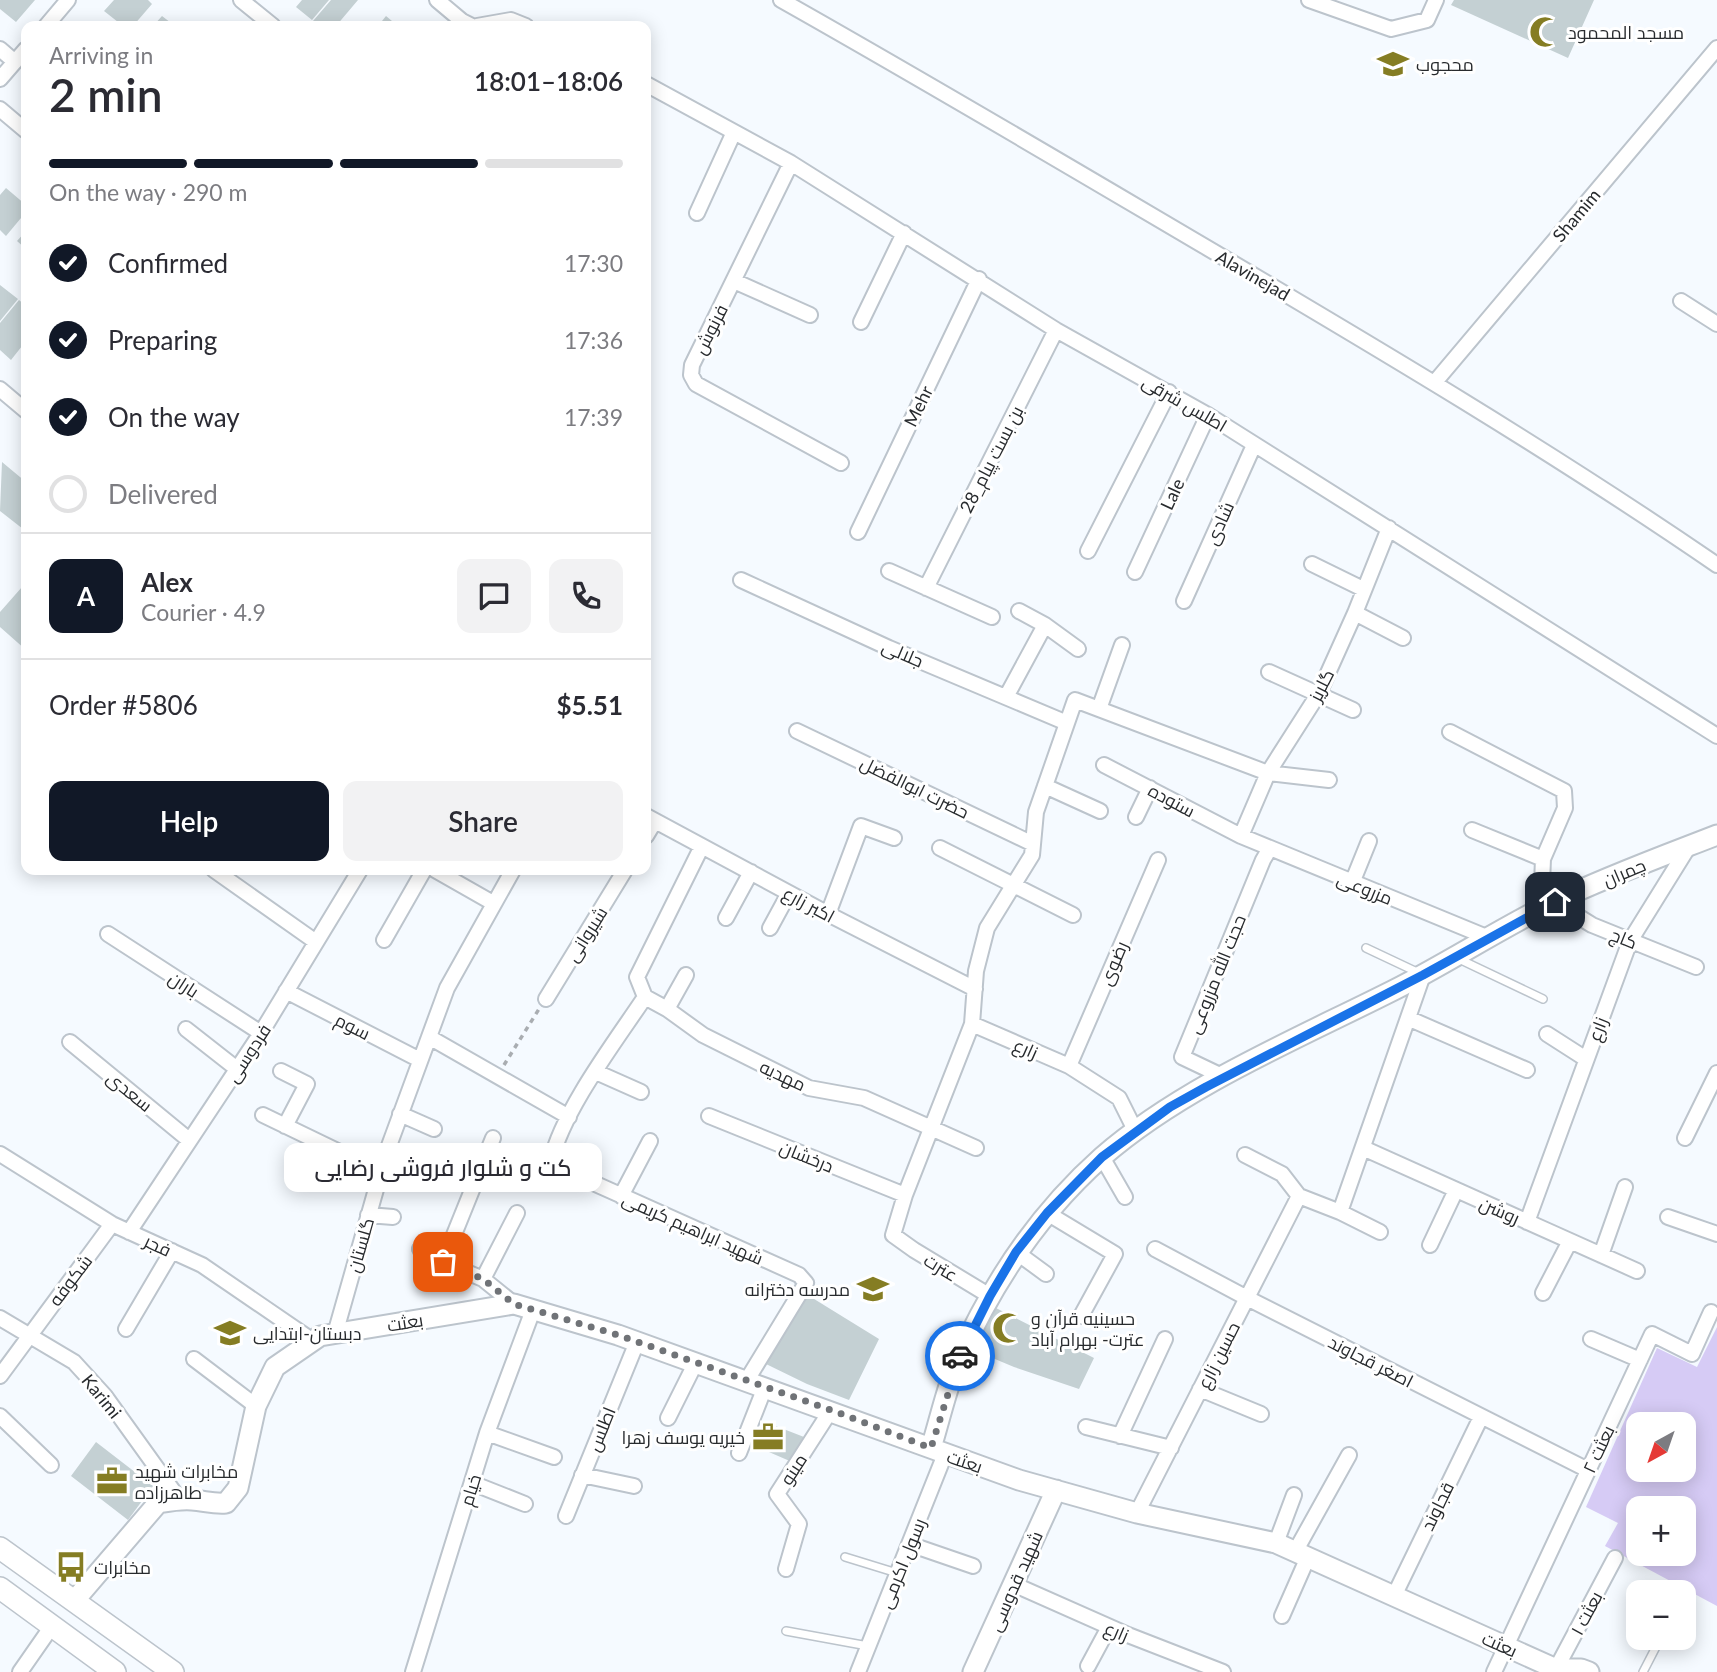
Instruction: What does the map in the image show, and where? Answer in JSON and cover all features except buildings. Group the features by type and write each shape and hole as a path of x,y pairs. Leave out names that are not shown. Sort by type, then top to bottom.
{"main road":[{"path":"0,1548 173,1672"},
{"path":"0,1553 21,1563"},
{"path":"0,1588 115,1672"}],"street":[{"path":"50,21 68,0"},
{"path":"241,0 266,21"},
{"path":"438,0 462,21"},
{"name":"Alavinejad","path":"781,0 938,88 1435,382 1541,448 1717,565"},
{"path":"1309,0 1391,29 1427,20 1436,0"},
{"name":"Shamim","path":"1435,382 1717,48"},
{"path":"0,49 15,62"},
{"path":"0,79 21,55"},
{"name":"اطلس شرقی","path":"651,90 791,163 1056,330 1208,415 1717,736"},
{"path":"0,109 21,127"},
{"path":"697,213 734,132"},
{"name":"فرنوش","path":"791,163 692,365 691,375 696,384 841,463"},
{"path":"861,322 904,233"},
{"name":"Mehr","path":"858,532 979,279"},
{"path":"734,281 810,315"},
{"path":"1681,301 1717,324"},
{"name":"بن بست پیام_28","path":"926,588 1056,330"},
{"path":"0,389 21,407"},
{"path":"1088,551 1169,392"},
{"name":"Lale","path":"1135,572 1208,415"},
{"name":"شادی","path":"1184,601 1254,445"},
{"name":"گلریز","path":"1241,836 1268,773 1319,693 1389,528"},
{"path":"1312,564 1363,589"},
{"path":"889,571 992,617"},
{"name":"جلالی","path":"741,580 889,648 1067,723"},
{"path":"1019,611 1045,625 1078,649"},
{"path":"1355,612 1403,638"},
{"path":"1006,697 1045,625"},
{"path":"1099,709 1122,645"},
{"path":"1269,672 1353,710"},
{"path":"905,1195 972,1024 976,971 987,928 1032,855 1035,812 1075,700 1268,773 1329,780"},
{"name":"حضرت ابوالفضل","path":"797,731 1033,844"},
{"path":"1450,732 1564,791 1565,808 1543,859 1542,883 1555,902"},
{"name":"ستوده","path":"1104,765 1241,836"},
{"path":"1045,786 1100,811"},
{"path":"1136,817 1150,788"},
{"name":"اکبر زارع","path":"651,820 975,989"},
{"path":"828,914 861,826 894,838"},
{"path":"1472,830 1543,859"},
{"name":"چمران","path":"938,1451 958,1360 990,1296 1016,1252 1047,1213 1102,1157 1170,1107 1423,975 1555,902 1717,835"},
{"name":"مزروعی","path":"1241,836 1489,938"},
{"path":"1352,883 1369,841"},
{"path":"429,1037 569,1117 645,997 637,977 702,846"},
{"name":"زارع","path":"1527,1222 1630,941 1689,846"},
{"path":"940,848 1073,915"},
{"name":"حجت الله مزروعی","path":"1224,1077 1182,1057 1269,848"},
{"name":"رضوی","path":"1069,1066 1158,860"},
{"path":"726,918 751,872"},
{"path":"221,875 316,942"},
{"name":"فردوسی","path":"129,1232 261,1034 356,875"},
{"path":"384,940 421,875"},
{"path":"444,875 493,904"},
{"name":"گلستان","path":"335,1334 381,1172 447,988 510,875"},
{"name":"شیروانی","path":"546,999 622,875"},
{"path":"770,928 789,893"},
{"name":"کاج","path":"1555,902 1592,925 1696,967"},
{"name":"باران","path":"108,934 261,1034"},
{"path":"667,1009 686,975"},
{"path":"1340,1212 1423,975"},
{"name":"سوم","path":"286,991 420,1060"},
{"name":"مهدیه","path":"645,997 703,1035 809,1088 864,1098 976,1148"},
{"path":"1409,1019 1527,1070"},
{"name":"زارع","path":"972,1024 1069,1066 1119,1098 1136,1132"},
{"path":"186,1029 237,1069"},
{"path":"1547,1034 1586,1059"},
{"name":"سعدی","path":"70,1042 190,1140"},
{"path":"281,1071 307,1084 285,1126"},
{"path":"596,1072 641,1092"},
{"path":"1685,1138 1717,1073"},
{"path":"400,1114 434,1129"},
{"path":"262,1115 381,1172"},
{"name":"درخشان","path":"709,1116 905,1195"},
{"name":"شهید ابراهیم کریمی","path":"569,1117 554,1147 551,1161 621,1196 799,1275 806,1283 756,1383"},
{"path":"443,1262 492,1138"},
{"path":"621,1196 650,1141"},
{"name":"روشن","path":"1363,1148 1637,1271"},
{"name":"فجر","path":"0,1154 112,1224 202,1265 313,1341"},
{"path":"1245,1155 1282,1174 1299,1196 1380,1232"},
{"path":"1102,1157 1125,1197"},
{"path":"1601,1255 1625,1187"},
{"path":"1430,1245 1456,1190"},
{"name":"عترت","path":"905,1195 893,1235 914,1251 990,1296"},
{"name":"حسین زارع","path":"1137,1513 1299,1196"},
{"path":"483,1279 517,1213"},
{"path":"1047,1213 1115,1254 1081,1316"},
{"path":"369,1215 393,1217"},
{"path":"1668,1217 1717,1234"},
{"name":"شکوفه","path":"0,1376 112,1224"},
{"path":"1542,1293 1570,1241"},
{"path":"420,1249 483,1279 514,1304"},
{"name":"اصغر قجاوند","path":"1155,1249 1588,1470"},
{"path":"126,1329 172,1251"},
{"path":"1016,1252 1046,1274"},
{"name":"بعثت","path":"179,1499 197,1500 211,1505 226,1503 238,1488 257,1406 275,1367 320,1336 514,1304 696,1362 1019,1480 1137,1513 1276,1543 1556,1669 1585,1671"},
{"name":"خیام","path":"413,1672 487,1433 533,1310"},
{"name":"بعثت ۲","path":"1494,1672 1652,1334 1692,1354 1711,1312"},
{"name":"Karimi","path":"0,1318 74,1362 104,1396 179,1499"},
{"path":"1120,1436 1165,1339"},
{"path":"1591,1339 1640,1360"},
{"name":"اطلس","path":"566,1516 637,1342"},
{"path":"194,1359 257,1406"},
{"path":"668,1418 696,1362"},
{"path":"739,1453 756,1383"},
{"path":"1200,1389 1261,1414"},
{"name":"مینو","path":"786,1569 799,1524 777,1494 831,1410"},
{"path":"0,1416 51,1465"},
{"name":"قجاوند","path":"1394,1596 1481,1416"},
{"path":"1086,1427 1171,1448"},
{"path":"487,1433 554,1457"},
{"name":"رسول اکرمی","path":"858,1672 909,1544 938,1451"},
{"path":"1282,1616 1302,1554 1349,1455"},
{"path":"582,1475 634,1486"},
{"path":"472,1483 525,1504"},
{"name":"شهید قدوسی","path":"973,1672 1056,1490"},
{"path":"1276,1543 1294,1495"},
{"path":"74,1601 158,1503 179,1499"},
{"path":"909,1544 973,1566"},
{"name":"بعثت ۱","path":"1556,1669 1615,1558"},
{"name":"زارع","path":"1013,1584 1206,1669 1223,1672"},
{"path":"20,1672 52,1626"},
{"path":"1088,1666 1109,1627"}],"lane":[{"path":"1366,948 1423,975"},
{"path":"1456,957 1543,999"},
{"path":"845,1557 897,1574"},
{"path":"786,1631 868,1646"},
{"path":"1643,1672 1654,1650"}],"path":[{"path":"496,1076 546,999"}],"shaded area":[{"path":"1717,1327 1717,1606 1696,1595 1696,1580 1668,1580 1642,1566 1696,1566 1696,1496 1626,1496 1626,1557 1605,1546 1618,1523 1586,1507 1626,1417 1626,1482 1696,1482 1696,1412 1628,1412 1657,1348 1697,1367"}],"way so far":[{"path":"443,1262 483,1279 514,1304 618,1335 931,1448 960,1356"}],"place":[{"name":"مسجد المحمود","path":"1545,32"},
{"name":"محجوب","path":"1393,64"},
{"name":"کت و شلوار فروشی رضایی","path":"443,1262"},
{"name":"مدرسه دخترانه","path":"873,1289"},
{"name":"حسینیه قرآن و عترت- بهرام آباد","path":"1008,1328"},
{"name":"دبستان-ابتدایی","path":"230,1333"},
{"name":"خیریه یوسف زهرا","path":"768,1437"},
{"name":"مخابرات شهید طاهرزاده","path":"112,1481"},
{"name":"مخابرات","path":"71,1567"}],"route":[{"path":"960,1356 1016,1252 1047,1213 1102,1157 1170,1107 1423,975 1555,902"}]}
